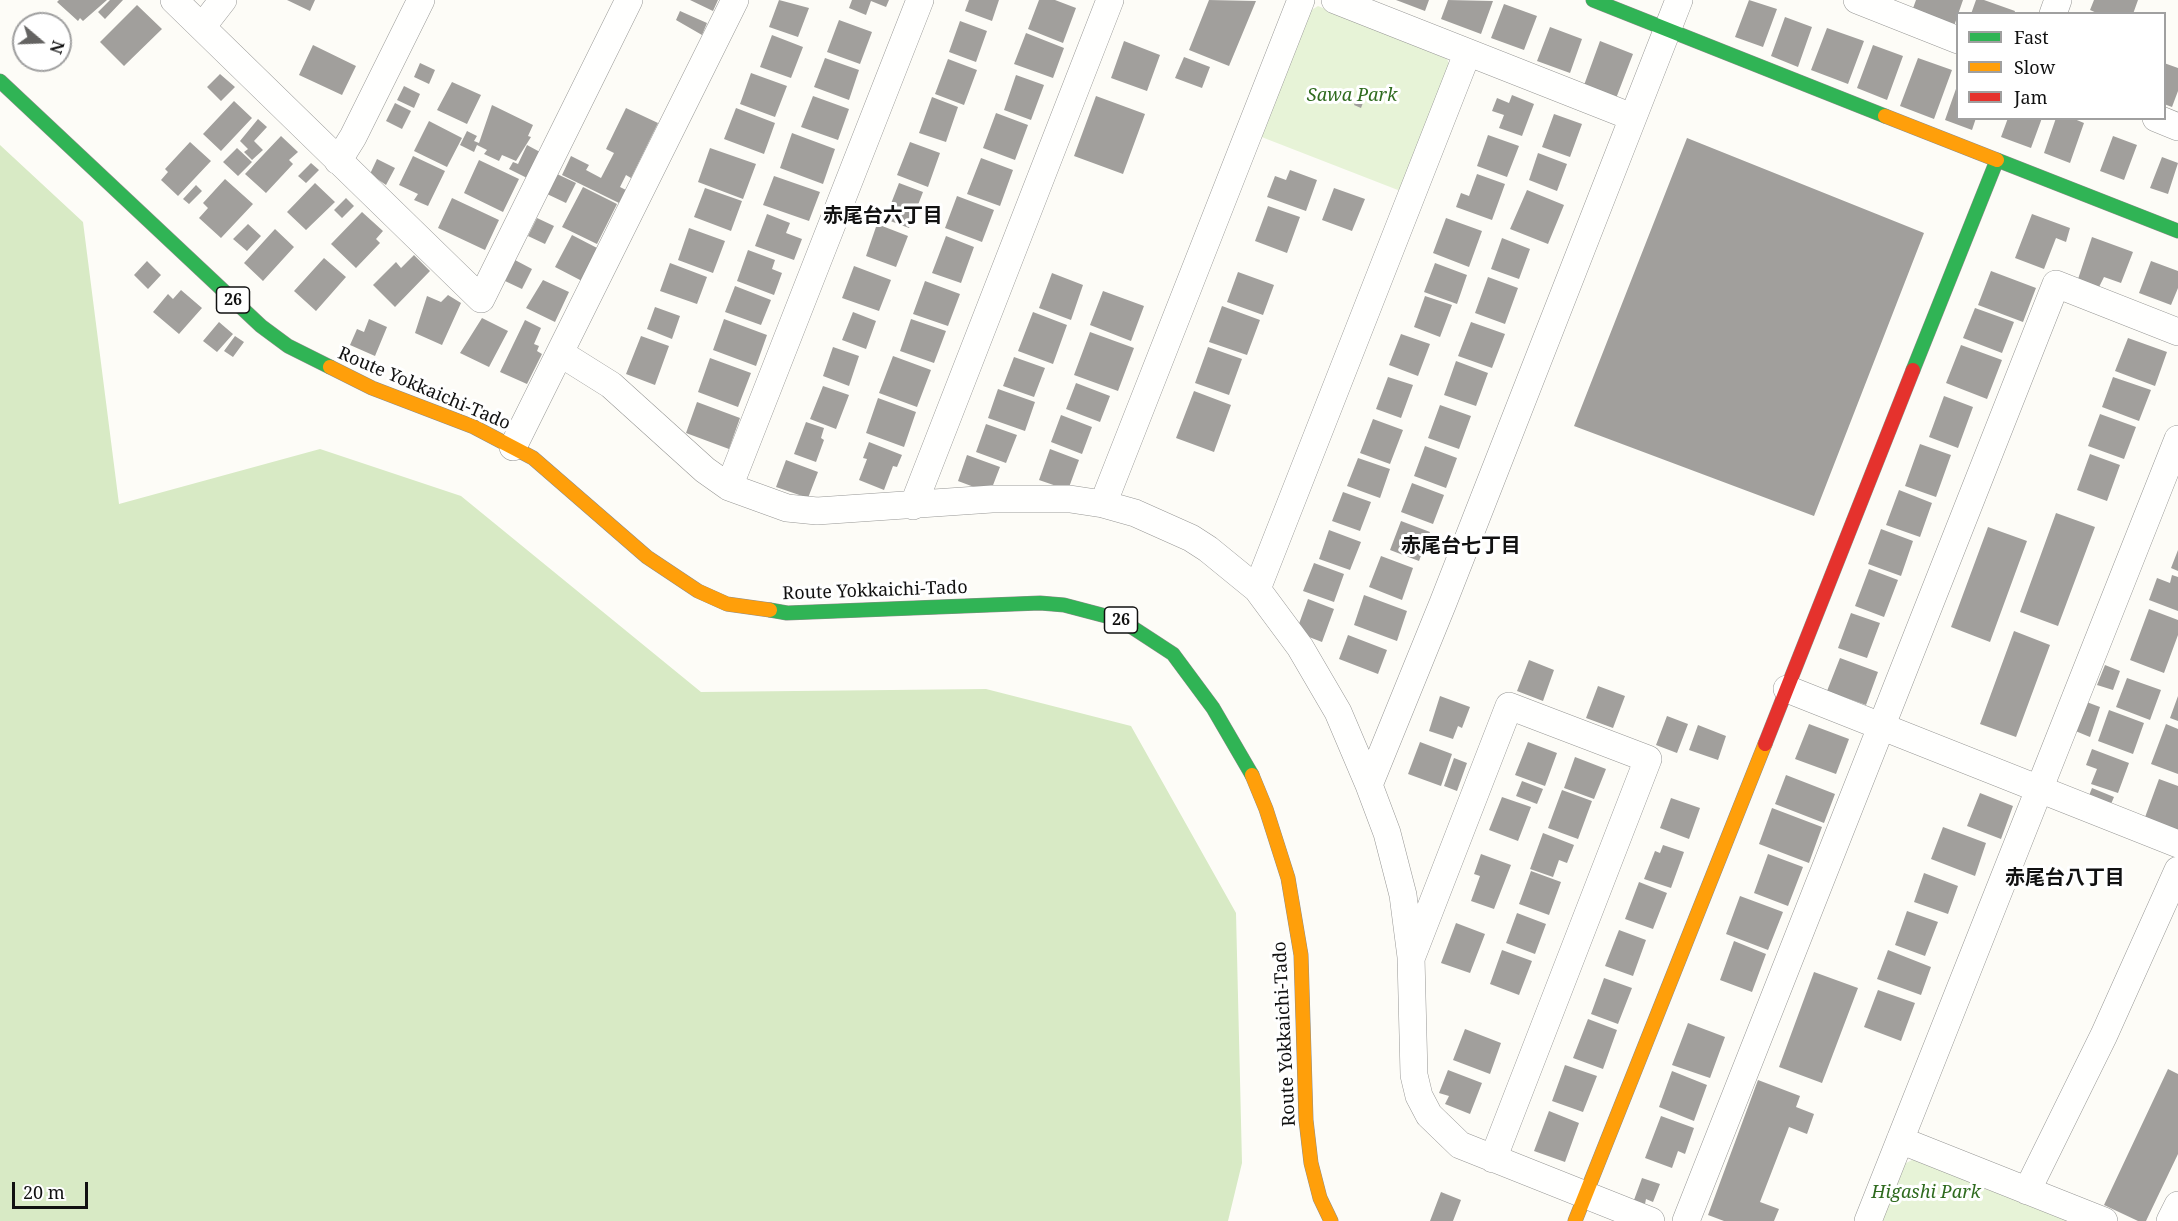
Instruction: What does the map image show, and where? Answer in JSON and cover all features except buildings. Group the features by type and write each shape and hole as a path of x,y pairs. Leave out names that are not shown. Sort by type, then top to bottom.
{"main road":[{"path":"1593,0 2178,231"},
{"name":"Route Yokkaichi-Tado","path":"0,81 261,326 288,346 372,388 447,415 533,458 655,563 698,591 727,604 787,613 1029,604 1064,605 1121,620 1173,654 1213,708 1247,764 1266,809 1288,878 1300,955 1307,1131 1320,1198 1331,1221"},
{"path":"1575,1221 1997,160"}],"street":[{"path":"174,0 481,299 629,0"},
{"path":"202,27 223,0"},
{"path":"338,161 353,137 421,0"},
{"path":"513,447 735,0"},
{"path":"729,487 920,0"},
{"path":"913,506 1110,0"},
{"path":"1103,504 1301,0"},
{"path":"1335,0 1467,54 1632,117"},
{"path":"1369,785 1443,603 1679,0"},
{"path":"1865,1 1956,39"},
{"path":"1257,590 1467,54"},
{"path":"2161,120 2178,127"},
{"path":"1686,1221 2056,284 2178,332"},
{"path":"560,353 612,385 688,456 729,487 787,508 817,511 992,499 1070,499 1103,504 1135,513 1191,538 1257,590 1280,618 1318,676 1338,712 1387,833 1403,895 1411,957 1414,1075 1419,1096 1429,1115 1460,1145 1652,1221"},
{"path":"1868,1221 2178,440"},
{"path":"1787,689 2178,844"},
{"path":"1411,957 1509,706 1648,759 1493,1159"},
{"path":"2027,1191 2104,1035 2178,870"},
{"path":"1900,1140 2104,1221"},
{"path":"2170,1221 2178,1205"}],"green space":[{"name":"Sawa Park","path":"1318,6 1447,59 1451,68 1403,192 1259,136 1310,11"},
{"path":"0,145 83,222 119,504 320,449 461,496 701,692 986,689 1131,726 1236,913 1242,1163 1228,1221 0,1221"},
{"name":"Higashi Park","path":"1916,1158 2074,1221 1881,1221 1904,1164"}],"traffic: fast":[{"path":"1593,0 1885,116"},
{"path":"0,81 261,326 288,346 330,367"},
{"path":"1913,370 1997,160 2178,231"},
{"path":"770,610 787,613 1040,603 1064,605 1121,620 1173,654 1213,708 1252,775"}],"traffic: slow":[{"path":"1885,116 1997,160"},
{"path":"330,367 372,388 474,427 533,458 647,557 698,591 727,604 770,610"},
{"path":"1575,1221 1765,744"},
{"path":"1252,775 1266,809 1288,878 1301,955 1306,1120 1311,1163 1320,1198 1331,1221"}],"traffic: jam":[{"path":"1765,744 1913,370"}],"district":[{"name":"赤尾台六丁目","path":"883,216"},
{"name":"赤尾台七丁目","path":"1461,546"},
{"name":"赤尾台八丁目","path":"2065,878"}]}
